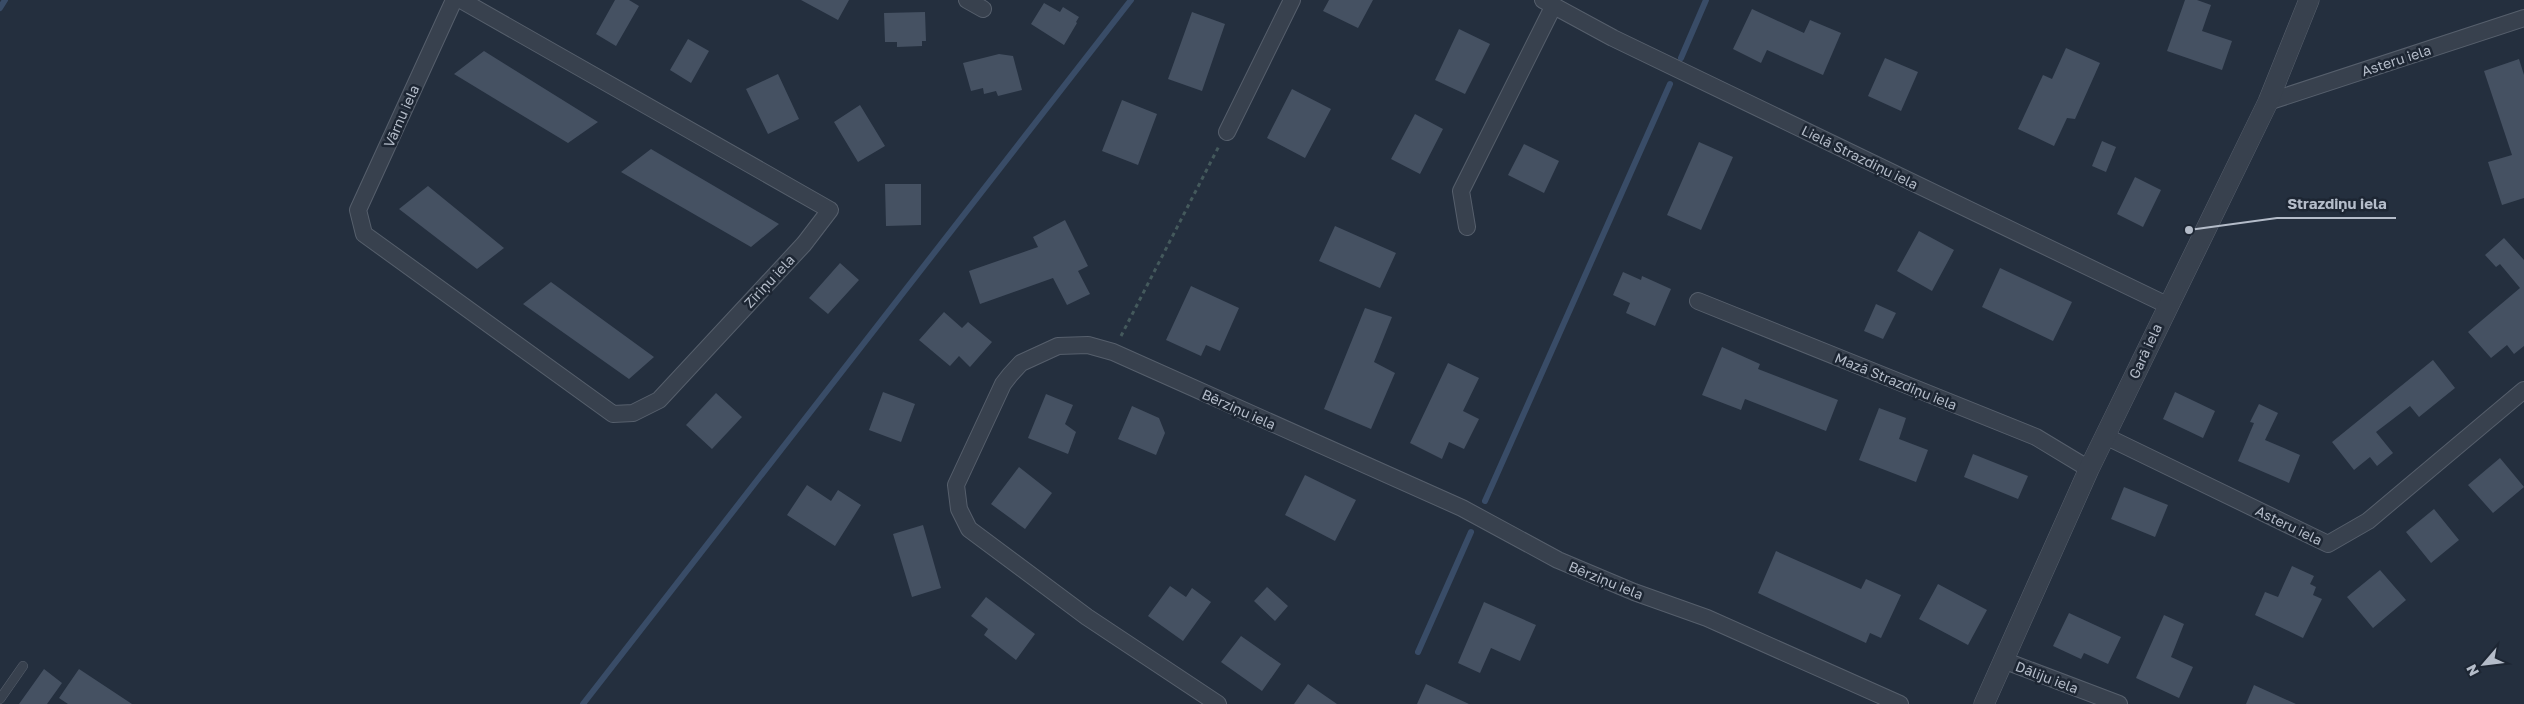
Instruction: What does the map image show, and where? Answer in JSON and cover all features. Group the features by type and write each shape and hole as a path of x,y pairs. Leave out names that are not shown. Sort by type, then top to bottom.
{"street":[{"name":"Vārnu iela","path":"364,234 358,210 454,0"},
{"name":"Zīriņu iela","path":"364,234 613,414 633,413 659,400 804,244 830,210 461,0"},
{"path":"967,0 983,9"},
{"path":"1226,132 1292,0"},
{"name":"Garā iela","path":"1984,704 2089,469 2167,305 2268,102 2309,0"},
{"name":"Lielā Strazdiņu iela","path":"1467,227 1461,191 1549,3 1613,38 2167,305"},
{"name":"Asteru iela","path":"2268,102 2524,18"},
{"name":"Mazā Strazdiņu iela","path":"1698,301 2036,437 2089,469"},
{"name":"Bērziņu iela","path":"1218,704 1020,569 969,529 959,509 956,485 1003,384 1021,363 1058,346 1088,345 1113,352 1462,508 1558,560 1634,592 1707,618 1900,704"},
{"name":"Asteru iela","path":"2105,436 2328,544 2368,521 2524,390"},
{"name":"Dāliju iela","path":"2003,660 2119,704"}],"lane":[{"path":"0,699 23,666"}],"path":[{"path":"1113,352 1226,132"}],"building":[{"path":"615,0 629,0 639,6 616,46 596,34"},
{"path":"801,0 849,0 838,20"},
{"path":"1329,0 1373,0 1358,28 1323,11"},
{"path":"2185,0 2197,0 2211,5 2202,31 2232,41 2222,70 2167,51"},
{"path":"1044,3 1060,12 1063,7 1079,17 1064,45 1031,24"},
{"path":"1752,9 1804,33 1810,20 1841,33 1823,75 1767,50 1761,63 1733,49"},
{"path":"925,12 926,41 922,41 922,46 897,47 897,42 885,42 884,13"},
{"path":"1192,12 1225,24 1202,91 1168,79"},
{"path":"1459,29 1490,44 1465,94 1435,80"},
{"path":"688,39 709,51 691,83 670,70"},
{"path":"2066,48 2100,63 2075,119 2067,118 2054,146 2018,129 2043,75 2052,79"},
{"path":"484,51 598,122 568,143 454,74"},
{"path":"999,54 1013,56 1022,90 998,96 996,91 984,94 983,88 971,91 963,63"},
{"path":"1885,58 1918,72 1901,111 1868,96"},
{"path":"2519,59 2524,75 2524,198 2502,205 2488,162 2512,155 2484,71"},
{"path":"778,74 799,119 768,134 746,89"},
{"path":"1292,89 1331,109 1305,158 1267,138"},
{"path":"1122,100 1157,114 1138,165 1102,151"},
{"path":"860,105 885,146 858,162 834,122"},
{"path":"1415,114 1443,129 1420,174 1391,159"},
{"path":"2102,141 2116,147 2106,172 2092,166"},
{"path":"1699,142 1733,157 1701,230 1667,215"},
{"path":"1524,144 1559,161 1544,193 1508,175"},
{"path":"651,149 779,224 751,247 621,172"},
{"path":"2135,177 2161,190 2143,227 2117,214"},
{"path":"885,184 921,184 921,225 886,226"},
{"path":"428,186 504,248 477,269 399,209"},
{"path":"1065,220 1088,266 1078,271 1090,294 1067,305 1053,278 980,304 969,271 1038,247 1033,237"},
{"path":"1335,226 1396,253 1380,288 1319,261"},
{"path":"1919,231 1954,250 1932,291 1897,271"},
{"path":"2504,238 2524,260 2524,346 2514,354 2507,345 2491,358 2468,332 2520,288 2500,264 2496,267 2485,255"},
{"path":"840,263 859,280 828,314 809,298"},
{"path":"2000,268 2072,302 2053,341 1982,307"},
{"path":"1623,272 1641,280 1642,276 1671,289 1655,326 1626,313 1630,303 1613,295"},
{"path":"551,282 654,357 629,379 523,304"},
{"path":"1191,286 1239,308 1220,351 1206,345 1201,356 1166,340"},
{"path":"1876,304 1896,313 1883,339 1864,331"},
{"path":"1365,308 1392,317 1374,362 1395,373 1371,429 1324,409"},
{"path":"944,312 962,328 968,322 992,342 970,367 959,356 950,366 919,340"},
{"path":"1722,347 1760,364 1758,369 1838,400 1826,431 1745,399 1741,410 1702,395"},
{"path":"2433,360 2455,388 2419,417 2410,406 2376,432 2393,453 2377,466 2370,457 2354,470 2332,442"},
{"path":"1448,363 1479,378 1463,411 1479,419 1464,449 1449,442 1442,459 1410,443"},
{"path":"883,392 915,404 901,442 869,430"},
{"path":"2175,392 2215,411 2203,438 2163,419"},
{"path":"716,393 742,417 712,449 686,425"},
{"path":"1046,394 1073,405 1065,424 1076,432 1068,454 1028,438"},
{"path":"2259,404 2278,413 2265,440 2300,455 2289,483 2238,461 2254,423 2250,422"},
{"path":"1132,406 1159,418 1165,433 1156,455 1118,439"},
{"path":"1879,408 1906,418 1899,439 1928,450 1916,482 1859,460"},
{"path":"1973,454 2028,476 2018,499 1964,477"},
{"path":"2500,458 2524,487 2493,513 2468,485"},
{"path":"1019,467 1052,493 1025,529 991,504"},
{"path":"1305,475 1356,500 1335,541 1285,515"},
{"path":"807,485 831,501 838,490 861,505 835,546 787,515"},
{"path":"2124,487 2168,505 2155,537 2111,519"},
{"path":"2434,509 2459,540 2431,563 2406,532"},
{"path":"923,525 941,588 912,597 893,534"},
{"path":"1776,551 1861,589 1866,579 1901,595 1881,638 1870,633 1866,643 1758,593"},
{"path":"2292,566 2314,576 2310,584 2316,587 2313,595 2322,599 2303,638 2255,615 2265,592 2278,597"},
{"path":"2380,570 2406,600 2373,628 2347,597"},
{"path":"1938,584 1987,610 1968,645 1919,619"},
{"path":"1170,586 1186,597 1192,588 1211,602 1183,641 1148,616"},
{"path":"1267,587 1288,606 1275,621 1254,601"},
{"path":"986,597 1035,634 1016,660 984,635 988,629 971,616"},
{"path":"1484,602 1536,625 1520,661 1491,648 1480,673 1458,663"},
{"path":"2069,613 2121,637 2108,664 2084,653 2081,659 2053,646"},
{"path":"2164,615 2184,624 2171,657 2193,667 2179,698 2136,678"},
{"path":"1241,636 1281,664 1262,691 1221,662"},
{"path":"44,669 62,683 47,704 19,704"},
{"path":"79,669 132,704 68,704 59,698"},
{"path":"1308,684 1337,704 1294,704"},
{"path":"1426,684 1469,704 1417,704"},
{"path":"2254,685 2296,704 2246,704"}],"waterway":[{"path":"0,8 5,0"},
{"path":"583,704 1131,0"},
{"path":"1681,58 1706,0"},
{"path":"1485,501 1670,84"},
{"path":"1418,652 1471,532"}],"place":[{"name":"Strazdiņu iela","path":"2189,230"}]}
